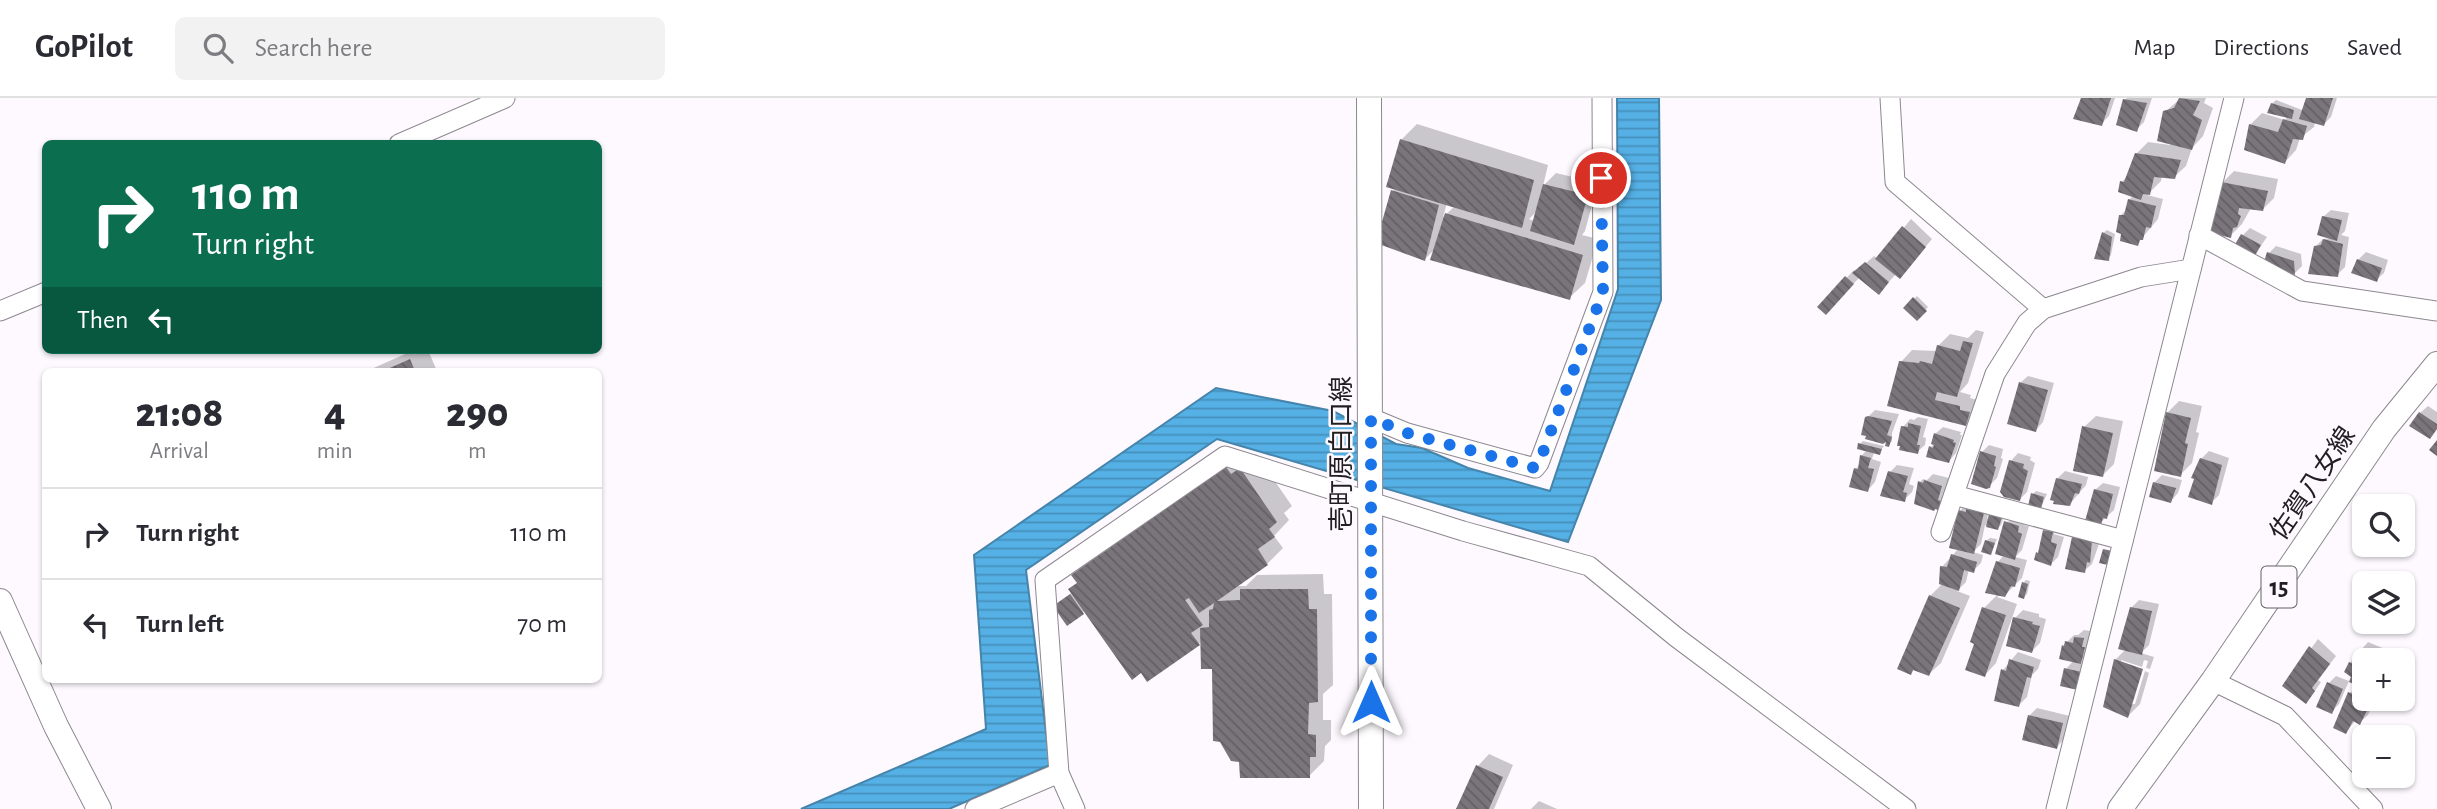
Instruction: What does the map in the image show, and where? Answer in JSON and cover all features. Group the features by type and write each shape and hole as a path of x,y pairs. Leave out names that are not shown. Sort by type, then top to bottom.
{"main road":[{"name":"壱町原白口線","path":"1370,98 1371,809"},
{"name":"佐賀八女線","path":"2120,809 2213,681 2384,429 2437,364"},
{"path":"0,601 56,726 99,809"}],"street":[{"path":"408,140 505,98"},
{"path":"1371,424 1535,468 1539,463 1603,292 1602,98"},
{"path":"1890,98 1895,182 2043,309"},
{"path":"2056,809 2234,98"},
{"path":"2199,235 2302,291 2437,311"},
{"path":"1941,532 1995,374 2027,323 2043,309 2141,277 2191,269"},
{"path":"0,311 42,294"},
{"path":"1075,809 1059,773 1045,580 1225,456 1370,495 1463,531 1589,566 1676,637 1906,809"},
{"path":"1954,495 2123,540"},
{"path":"2213,681 2285,716 2373,809"},
{"path":"975,809 1059,773"}],"water":[{"path":"1617,98 1659,98 1661,300 1568,542 1217,439 1026,570 1050,765 949,809 801,809 986,729 974,555 1216,388 1333,411 1396,444 1422,448 1468,468 1550,491 1618,289"}],"building":[{"path":"2081,98 2111,98 2102,126 2073,119"},
{"path":"2179,98 2200,101 2193,115 2202,120 2192,150 2157,141 2163,111 2174,108"},
{"path":"2306,98 2333,98 2324,126 2299,119"},
{"path":"2123,99 2147,103 2137,132 2116,125"},
{"path":"2271,103 2294,110 2292,119 2267,113"},
{"path":"2283,119 2307,126 2303,140 2293,139 2285,164 2244,150 2249,124 2278,132"},
{"path":"1400,139 1534,180 1522,228 1386,187"},
{"path":"2135,153 2181,160 2175,179 2154,177 2150,195 2143,194 2141,200 2118,192 2120,181 2124,182"},
{"path":"2221,182 2268,191 2263,211 2239,208 2238,214 2241,216 2237,227 2233,228 2231,238 2207,232"},
{"path":"1543,184 1588,195 1574,245 1530,231"},
{"path":"1391,190 1439,205 1425,261 1376,243"},
{"path":"2128,199 2156,206 2151,228 2146,227 2143,240 2140,240 2138,246 2120,241 2121,234 2116,232 2119,215 2124,215"},
{"path":"1445,213 1583,255 1570,300 1430,260"},
{"path":"2322,216 2342,220 2337,241 2317,235"},
{"path":"1902,226 1926,247 1900,279 1875,259"},
{"path":"2102,232 2112,237 2109,261 2094,259"},
{"path":"2241,234 2261,245 2252,261 2233,248"},
{"path":"2323,239 2343,244 2338,277 2308,274 2314,246 2321,245"},
{"path":"2267,252 2294,261 2295,275 2263,265"},
{"path":"2357,259 2382,268 2377,282 2351,273"},
{"path":"1865,262 1889,282 1879,295 1852,273"},
{"path":"1845,276 1854,284 1826,315 1817,307"},
{"path":"1913,297 1927,311 1917,321 1903,308"},
{"path":"1963,341 1973,343 1957,397 1937,392 1935,400 1960,406 1960,410 1970,412 1966,426 1887,406 1899,361 1932,364 1937,345 1960,351"},
{"path":"410,359 414,368 390,368"},
{"path":"2019,382 2048,390 2036,432 2007,424"},
{"path":"2166,412 2191,418 2181,477 2154,471"},
{"path":"2419,412 2437,424 2437,429 2430,439 2409,426"},
{"path":"1865,417 1892,421 1887,435 1892,437 1889,447 1885,446 1886,442 1883,444 1865,439 1866,436 1861,435"},
{"path":"1908,423 1921,426 1918,454 1899,450 1900,446 1897,446 1901,426 1908,427"},
{"path":"2082,426 2113,433 2103,477 2073,471"},
{"path":"1934,433 1956,443 1949,463 1926,457 1929,446 1933,448 1934,445 1931,444"},
{"path":"2437,440 2437,456 2429,450"},
{"path":"1858,443 1882,449 1880,455 1857,449"},
{"path":"1980,451 1996,456 1990,488 1986,489 1971,484"},
{"path":"1860,455 1871,458 1868,468 1874,469 1868,492 1849,487 1854,468 1858,469"},
{"path":"2200,458 2222,465 2212,505 2188,497 2194,479 2191,478"},
{"path":"2009,460 2024,464 2023,468 2028,471 2020,501 2004,497 2000,492"},
{"path":"1226,467 1231,474 1240,468 1277,522 1269,529 1275,537 1258,549 1268,565 1217,601 1240,600 1240,589 1308,589 1309,609 1317,609 1318,702 1309,703 1308,734 1316,735 1316,757 1310,757 1310,778 1240,778 1239,762 1231,761 1220,742 1213,741 1212,669 1201,669 1200,628 1209,627 1209,610 1213,609 1214,603 1199,613 1189,598 1185,600 1203,625 1191,633 1200,645 1147,682 1141,673 1132,680 1068,589 1077,583 1071,575"},
{"path":"1888,471 1908,476 1903,492 1907,493 1905,502 1880,496"},
{"path":"2056,478 2082,484 2079,494 2075,493 2070,506 2053,504 2054,501 2050,500"},
{"path":"1924,480 1942,486 1938,510 1914,504 1918,481 1923,483"},
{"path":"2153,482 2176,488 2171,503 2149,497"},
{"path":"2094,489 2113,494 2107,519 2103,518 2101,525 2085,521"},
{"path":"2031,493 2044,497 2041,509 2028,506"},
{"path":"1966,509 1984,513 1974,554 1949,548 1958,510 1966,512"},
{"path":"1989,514 2002,517 1998,530 1986,527"},
{"path":"2004,521 2019,526 2018,532 2022,534 2015,560 1995,554"},
{"path":"2043,530 2053,532 2051,542 2057,544 2051,566 2034,560"},
{"path":"2072,537 2092,541 2090,563 2087,562 2085,573 2065,569"},
{"path":"1985,540 1995,543 1991,555 1981,552"},
{"path":"2103,549 2112,551 2108,565 2099,563"},
{"path":"1951,554 1977,562 1974,573 1964,570 1959,591 1939,584 1940,566 1947,567"},
{"path":"1996,561 2020,568 2015,587 2011,586 2005,597 1985,593"},
{"path":"2022,582 2028,584 2024,599 2018,597"},
{"path":"1070,594 1084,614 1067,626 1053,606"},
{"path":"1929,595 1960,608 1929,676 1913,670 1911,675 1897,669"},
{"path":"1982,607 2006,615 1985,677 1965,670 1974,644 1970,642"},
{"path":"2130,607 2152,611 2142,655 2118,649"},
{"path":"2013,617 2040,626 2032,653 2006,646"},
{"path":"2074,637 2084,638 2081,664 2059,659 2062,645 2064,646 2065,641 2073,643"},
{"path":"2309,646 2330,664 2312,688 2315,691 2306,704 2282,686"},
{"path":"2009,659 2034,667 2031,678 2027,677 2019,707 1994,701 2001,669 2006,671"},
{"path":"2114,659 2143,669 2128,718 2103,707"},
{"path":"2349,662 2352,664 2352,683 2349,682 2351,677 2344,672"},
{"path":"2064,668 2086,673 2082,691 2060,686"},
{"path":"2327,682 2343,689 2332,714 2316,707"},
{"path":"2348,692 2352,694 2352,711 2367,711 2360,725 2353,721 2346,734 2333,728"},
{"path":"2028,715 2063,723 2057,749 2022,740"},
{"path":"1476,765 1503,777 1489,809 1456,809"}],"route":[{"path":"1371,702 1371,418 1407,433 1535,468 1603,292 1601,178"}]}
